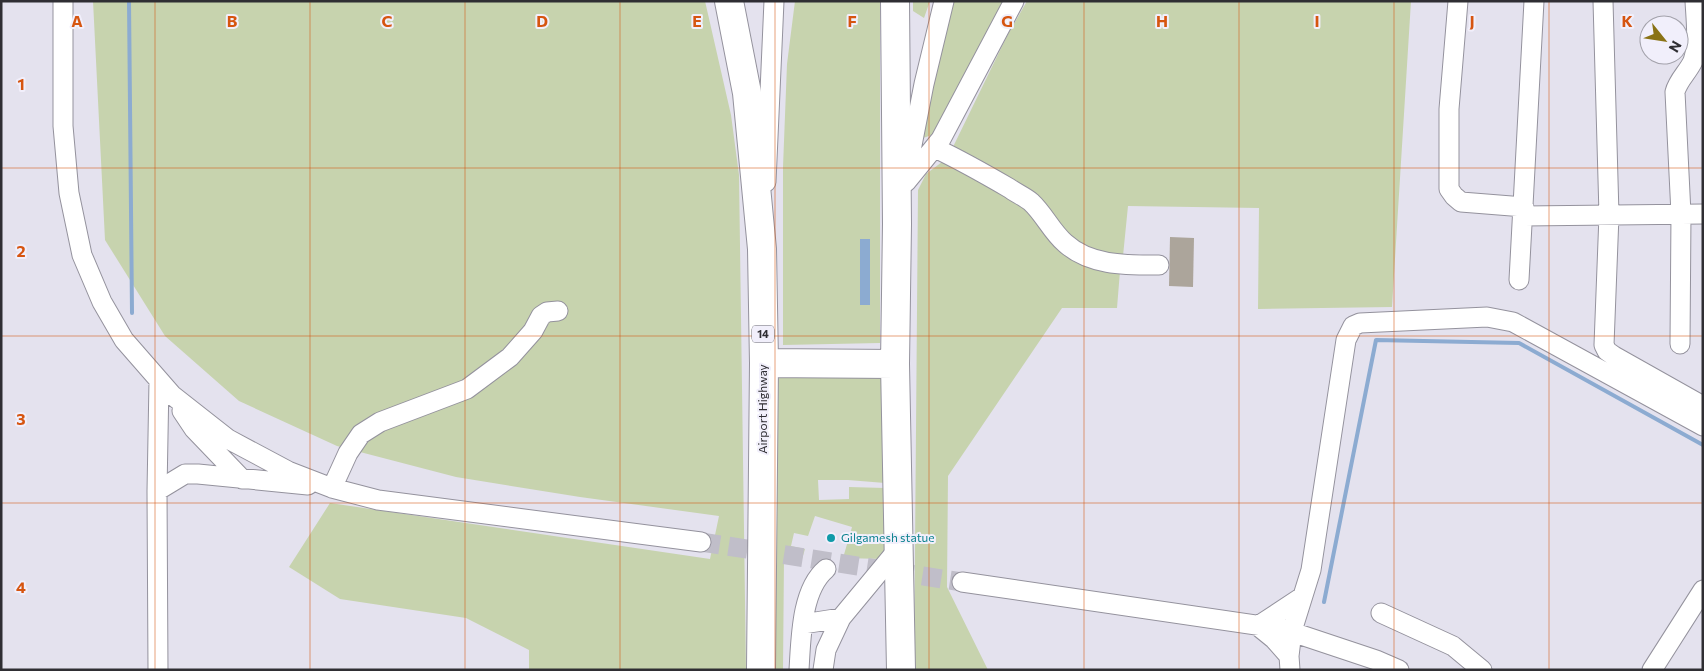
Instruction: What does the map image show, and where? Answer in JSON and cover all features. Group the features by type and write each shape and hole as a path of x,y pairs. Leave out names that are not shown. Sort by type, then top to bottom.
{"highway":[{"name":"Airport Highway","path":"729,1 746,93 762,249 764,363 761,670"},
{"path":"895,1 897,224 895,364 901,670"},
{"path":"764,363 895,364"}],"street":[{"path":"63,1 63,126 69,193 82,255 102,302 124,340 172,395 194,429 242,479"},
{"path":"762,249 774,1"},
{"path":"897,224 924,84 944,1"},
{"path":"905,183 936,148 1014,1"},
{"path":"1458,1 1449,109 1449,189 1454,196 1461,202 1524,212 1609,215 1703,214"},
{"path":"1519,280 1534,1"},
{"path":"1604,1 1609,215 1604,345 1607,351 1614,356 1703,406"},
{"path":"1680,344 1681,214 1675,92 1677,85 1692,62 1696,50 1695,1"},
{"path":"936,148 982,172 1030,201 1064,243 1081,254 1094,259 1123,265 1159,265"},
{"path":"332,488 348,453 362,434 380,422 467,389 510,357 533,331 541,316 547,312 558,311"},
{"path":"1289,663 1292,631 1311,570 1346,340 1354,326 1360,323 1487,317 1513,322 1703,426"},
{"path":"158,670 157,491 159,380"},
{"path":"172,395 210,426 252,453 288,471 332,488 378,500 701,542"},
{"path":"157,491 185,474 332,488"},
{"path":"824,670 826,650 841,618 899,548"},
{"path":"798,670 806,607 813,584 826,569"},
{"path":"962,582 1292,631 1376,660 1399,670"},
{"path":"1652,670 1703,590"},
{"path":"1258,626 1302,597"},
{"path":"1381,613 1453,646 1482,670"},
{"path":"803,624 841,618"},
{"path":"1258,626 1274,639 1289,663"}],"green space":[{"path":"93,1 705,1 731,115 739,175 746,670 529,670 529,650 466,618 340,599 289,567 330,503 710,559 719,516 580,497 456,477 337,446 239,401 165,336 105,240"},
{"path":"795,1 880,1 880,343 783,345 783,167 787,64"},
{"path":"913,1 930,1 924,18 913,11"},
{"path":"953,1 1005,1 935,134 923,138 941,45"},
{"path":"1027,1 1411,1 1392,307 1258,309 1259,208 1128,206 1123,256 1089,251 952,149 1007,36"},
{"path":"942,162 991,184 1120,271 1117,308 1062,308 948,476 947,587 988,670 914,670 918,190 926,174"},
{"path":"786,373 886,376 885,483 818,480 819,500 849,499 849,487 885,488 885,553 882,559 843,558 852,527 815,516 808,536 794,533 791,546 805,549 802,559 784,558 783,670 774,670 777,380"}],"water":[{"path":"860,239 870,239 870,305 860,305"}],"building":[{"path":"1170,237 1194,238 1193,287 1169,286"}],"waterway":[{"path":"129,1 132,313"},
{"path":"1324,602 1376,340 1519,343 1703,445"}],"tunnel":[{"path":"701,542 962,582"}],"place":[{"name":"Gilgamesh statue","path":"831,538"}]}
